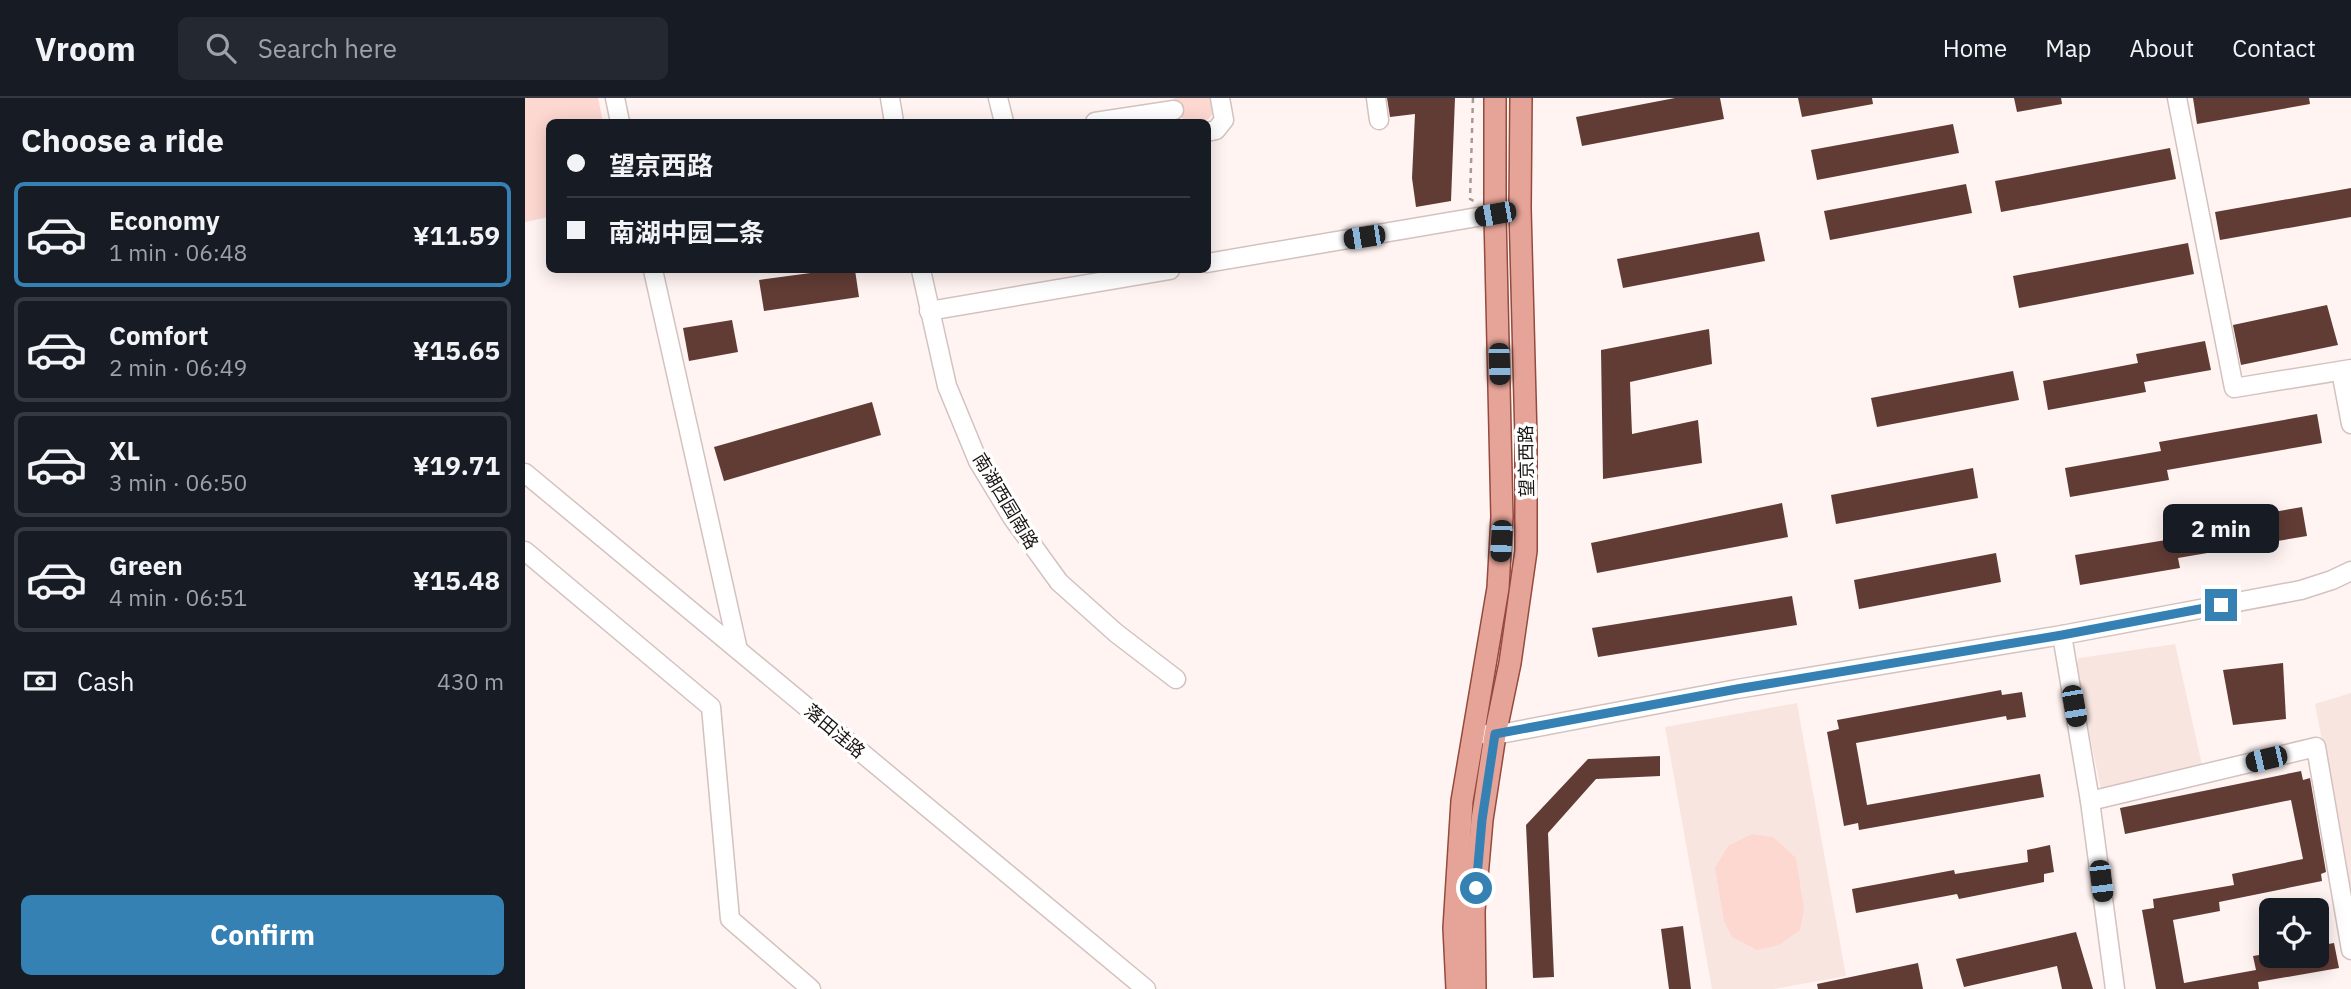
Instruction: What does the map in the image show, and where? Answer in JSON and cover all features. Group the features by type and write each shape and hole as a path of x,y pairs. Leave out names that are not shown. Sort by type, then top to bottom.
{"main road":[{"name":"望京西路","path":"1457,989 1454,928 1462,801 1498,588 1502,517 1495,98"},
{"name":"望京西路","path":"1475,989 1474,911 1482,820 1495,734 1510,663 1526,551 1521,98"}],"street":[{"path":"615,98 620,119"},
{"path":"890,98 894,119"},
{"path":"998,98 1004,119"},
{"path":"1211,131 1216,130 1224,120 1220,98"},
{"path":"1376,98 1379,120"},
{"path":"2177,98 2234,388 2346,370 2351,424"},
{"path":"1115,119 1174,110"},
{"path":"1211,262 1495,214"},
{"path":"654,273 738,650"},
{"name":"南湖西园南路","path":"922,273 947,386 978,461 1012,517 1059,582 1116,633 1177,679"},
{"path":"929,310 1152,273"},
{"name":"落田洼路","path":"525,473 1146,989"},
{"path":"525,551 711,707 730,919 811,989"},
{"path":"1473,734 1495,734 1737,689 2062,635 2301,590 2351,571"},
{"path":"2062,635 2090,801 2115,989"},
{"path":"2090,801 2316,747 2351,950"}],"path":[{"path":"1473,98 1470,199 1495,214"}],"shaded area":[{"path":"525,98 598,98 602,119 546,119 546,218 525,222"},
{"path":"1174,98 1216,98 1217,105 1209,119 1184,119 1178,112"},
{"path":"2175,644 2203,769 2101,789 2075,667 2079,658"},
{"path":"2351,693 2351,893 2315,704"},
{"path":"1797,703 1846,976 1774,989 1712,989 1665,727"},
{"path":"1752,834 1773,837 1796,858 1804,910 1800,930 1779,945 1757,950 1732,937 1724,921 1715,868 1728,846"}],"building":[{"path":"1387,98 1455,98 1451,201 1416,207 1412,178 1415,114 1390,117"},
{"path":"1675,98 1720,98 1724,119 1582,146 1576,117"},
{"path":"1798,98 1872,98 1873,104 1802,117"},
{"path":"2014,98 2061,98 2062,104 2017,112"},
{"path":"2193,98 2309,98 2310,104 2197,124"},
{"path":"1953,124 1959,153 1817,180 1811,150"},
{"path":"2170,148 2176,179 2001,212 1995,181"},
{"path":"1966,184 1972,213 1830,240 1824,211"},
{"path":"2351,188 2351,217 2220,240 2215,212"},
{"path":"1759,232 1765,261 1623,288 1617,259"},
{"path":"2188,243 2194,274 2019,308 2013,276"},
{"path":"811,273 855,273 859,297 764,311 759,280"},
{"path":"2327,305 2338,345 2241,365 2233,325"},
{"path":"732,320 738,352 689,361 683,328"},
{"path":"1709,329 1712,364 1630,382 1632,434 1698,420 1702,463 1603,479 1601,350"},
{"path":"2205,341 2211,370 2144,382 2146,392 2048,410 2043,381 2138,363 2136,354"},
{"path":"2013,371 2019,400 1877,427 1871,398"},
{"path":"872,402 881,435 724,481 714,447"},
{"path":"2317,414 2322,443 2167,470 2169,480 2070,497 2065,468 2161,451 2159,442"},
{"path":"1973,468 1978,498 1836,524 1831,495"},
{"path":"1782,503 1788,537 1597,573 1591,543"},
{"path":"2302,507 2307,536 2178,558 2180,568 2080,585 2075,555 2172,539 2170,530"},
{"path":"1996,553 2001,582 1859,609 1854,580"},
{"path":"1792,596 1797,625 1598,657 1592,628"},
{"path":"2283,663 2286,719 2233,725 2223,670"},
{"path":"2001,690 2002,695 2022,692 2026,717 2007,720 2006,716 1856,743 1867,805 2040,774 2044,797 1859,830 1858,823 1844,826 1827,732 1839,729 1837,720"},
{"path":"1660,756 1660,776 1596,779 1548,833 1554,977 1533,978 1526,825 1588,759"},
{"path":"2301,771 2303,780 2310,778 2326,872 2321,874 2322,881 2219,902 2220,911 2173,920 2184,983 2256,970 2253,956 2259,955 2259,968 2329,968 2329,944 2334,943 2339,968 2258,982 2259,989 2156,989 2142,910 2154,908 2153,899 2234,885 2232,874 2303,859 2291,800 2125,834 2120,808"},
{"path":"2050,845 2054,872 2044,874 2044,882 1959,899 1957,894 1856,913 1852,889 1954,870 1955,874 2028,862 2027,850"},
{"path":"1683,926 1691,989 1669,989 1661,929"},
{"path":"2076,932 2093,989 2062,989 2057,966 1964,987 1956,959"},
{"path":"1918,963 1923,989 1818,989 1817,984"}],"route":[{"path":"1476,888 1482,820 1495,734 2221,605"}]}
